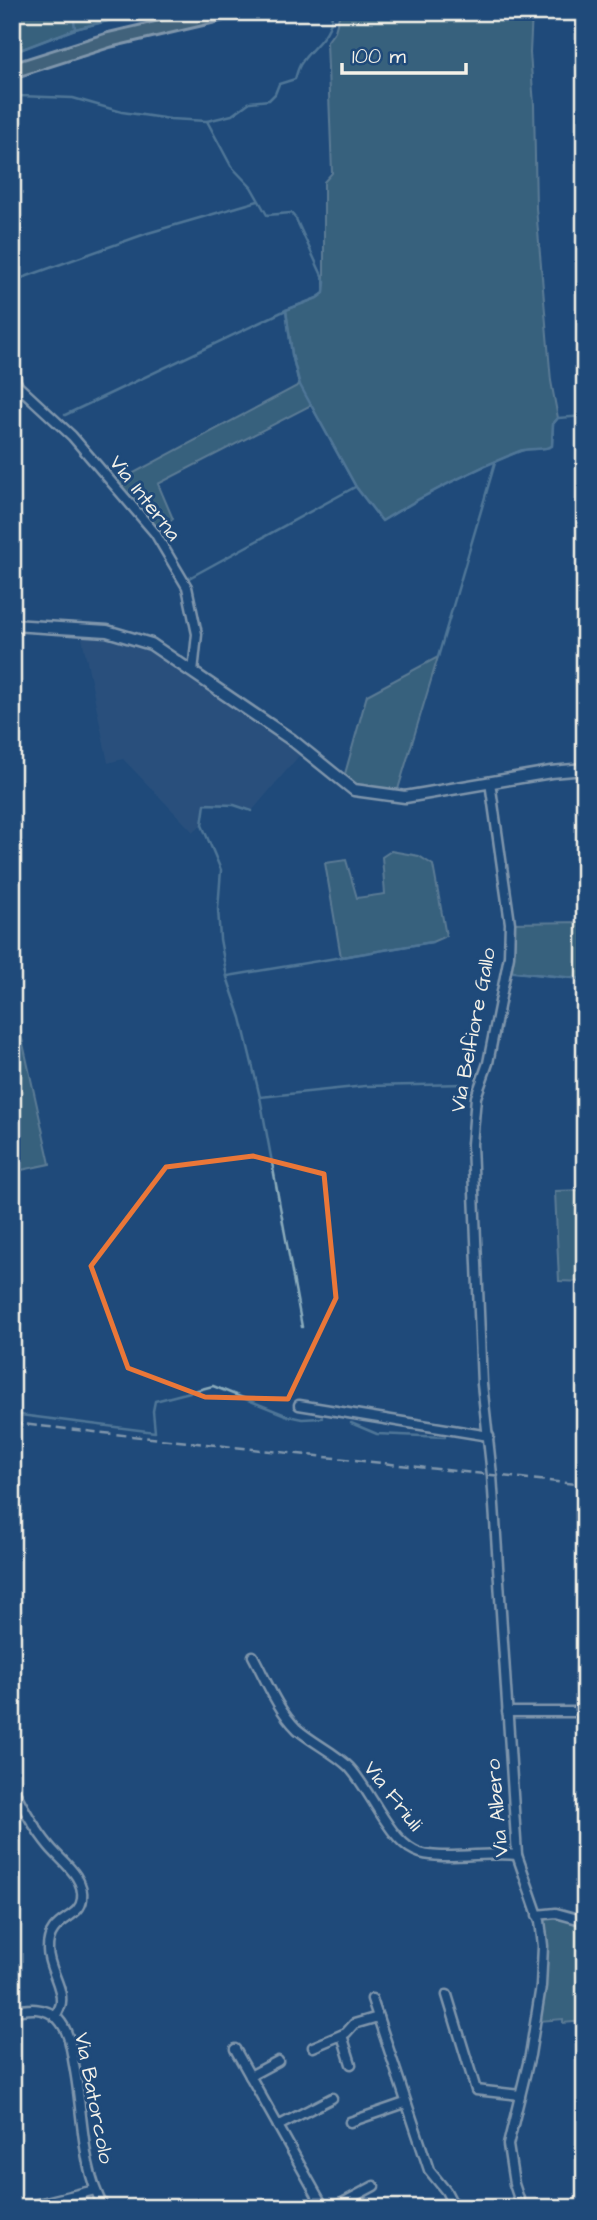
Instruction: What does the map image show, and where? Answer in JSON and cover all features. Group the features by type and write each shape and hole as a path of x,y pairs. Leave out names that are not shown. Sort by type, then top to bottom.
{"main road":[{"path":"12,71 109,40 228,12"}],"street":[{"name":"Via Interna","path":"12,371 18,386 72,436 155,533 187,587 197,634 193,672"},
{"path":"12,625 107,631 151,645 292,740 354,790 405,797 551,772 585,769"},
{"name":"Via Belfiore Gallo","path":"490,782 510,923 508,971 488,1063 476,1097 472,1144 482,1384 493,1481"},
{"path":"299,1405 489,1436"},
{"name":"Via Albero","path":"493,1481 516,1855 542,1935 542,1970 530,2055 508,2150 514,2184 522,2208"},
{"name":"Via Friuli","path":"253,1656 282,1711 298,1730 349,1768 387,1822 415,1851 436,1854 516,1855"},
{"path":"507,1712 585,1712"},
{"path":"12,1786 49,1846 68,1864 79,1882 82,1897 82,1902 74,1912 53,1927 48,1941 50,1964 61,1999 55,2017"},
{"path":"537,1915 556,1913 585,1921"},
{"path":"447,1995 476,2090 520,2095"},
{"path":"372,1999 429,2170 446,2191 455,2208"},
{"name":"Via Batorcolo","path":"12,2012 35,2009 55,2017 64,2028 70,2044 95,2190 104,2208"},
{"path":"313,2047 342,2035 354,2024 378,2017"},
{"path":"342,2035 351,2063"},
{"path":"235,2049 324,2208"},
{"path":"250,2076 278,2061"},
{"path":"278,2126 332,2098"},
{"path":"350,2122 405,2103"},
{"path":"333,2208 373,2186"},
{"path":"21,2208 95,2190"}],"highlighted area":[{"path":"253,1156 324,1174 336,1298 288,1399 205,1397 128,1368 91,1266 166,1167"}],"shaded area":[{"path":"80,628 151,644 304,750 252,811 234,805 205,804 202,825 193,832 123,759 108,763"}],"green space":[{"path":"12,12 144,12 75,29 12,53"},
{"path":"532,12 530,53 536,208 551,381 558,418 553,424 552,446 524,450 484,466 382,521 356,487 311,405 158,484 173,519 155,533 113,484 299,385 286,310 324,293 324,182 332,173 327,42 335,31 340,13"},
{"path":"438,657 396,796 354,790 343,781 367,695"},
{"path":"391,851 419,856 433,865 446,936 432,942 341,957 325,863 346,860 357,898 385,894 382,857"},
{"path":"585,922 585,1113 576,1113 580,979 508,971 510,923"},
{"path":"20,1030 50,1164 12,1172 12,1033"},
{"path":"585,1190 585,1282 559,1281 555,1191"},
{"path":"544,1917 557,1917 585,1925 585,2021 540,2021 546,1958"}],"waterway":[{"path":"73,12 75,29"},
{"path":"12,53 75,29 144,12"},
{"path":"207,121 232,115 250,102 269,100 279,84 295,79 306,56 329,28 332,12"},
{"path":"12,93 19,96 73,98 122,112 207,121 231,166 251,187 267,215 291,213 325,282 324,293 286,310 292,355 300,385 356,487 382,521 484,466 524,450 552,446 553,424 558,418 585,416"},
{"path":"19,279 148,233 258,201"},
{"path":"65,415 286,310"},
{"path":"438,657 495,463"},
{"path":"189,578 355,487"},
{"path":"252,811 234,805 205,804 202,825 221,870 218,909 220,939 227,977 241,1018 260,1097 302,1327"},
{"path":"228,976 432,942"},
{"path":"514,972 585,979"},
{"path":"260,1097 365,1086 467,1084"},
{"path":"12,1414 155,1432 155,1401 213,1386 288,1416 302,1419 322,1418"},
{"path":"351,1423 377,1434 445,1437"}],"railway":[{"path":"12,1423 585,1485"}]}
